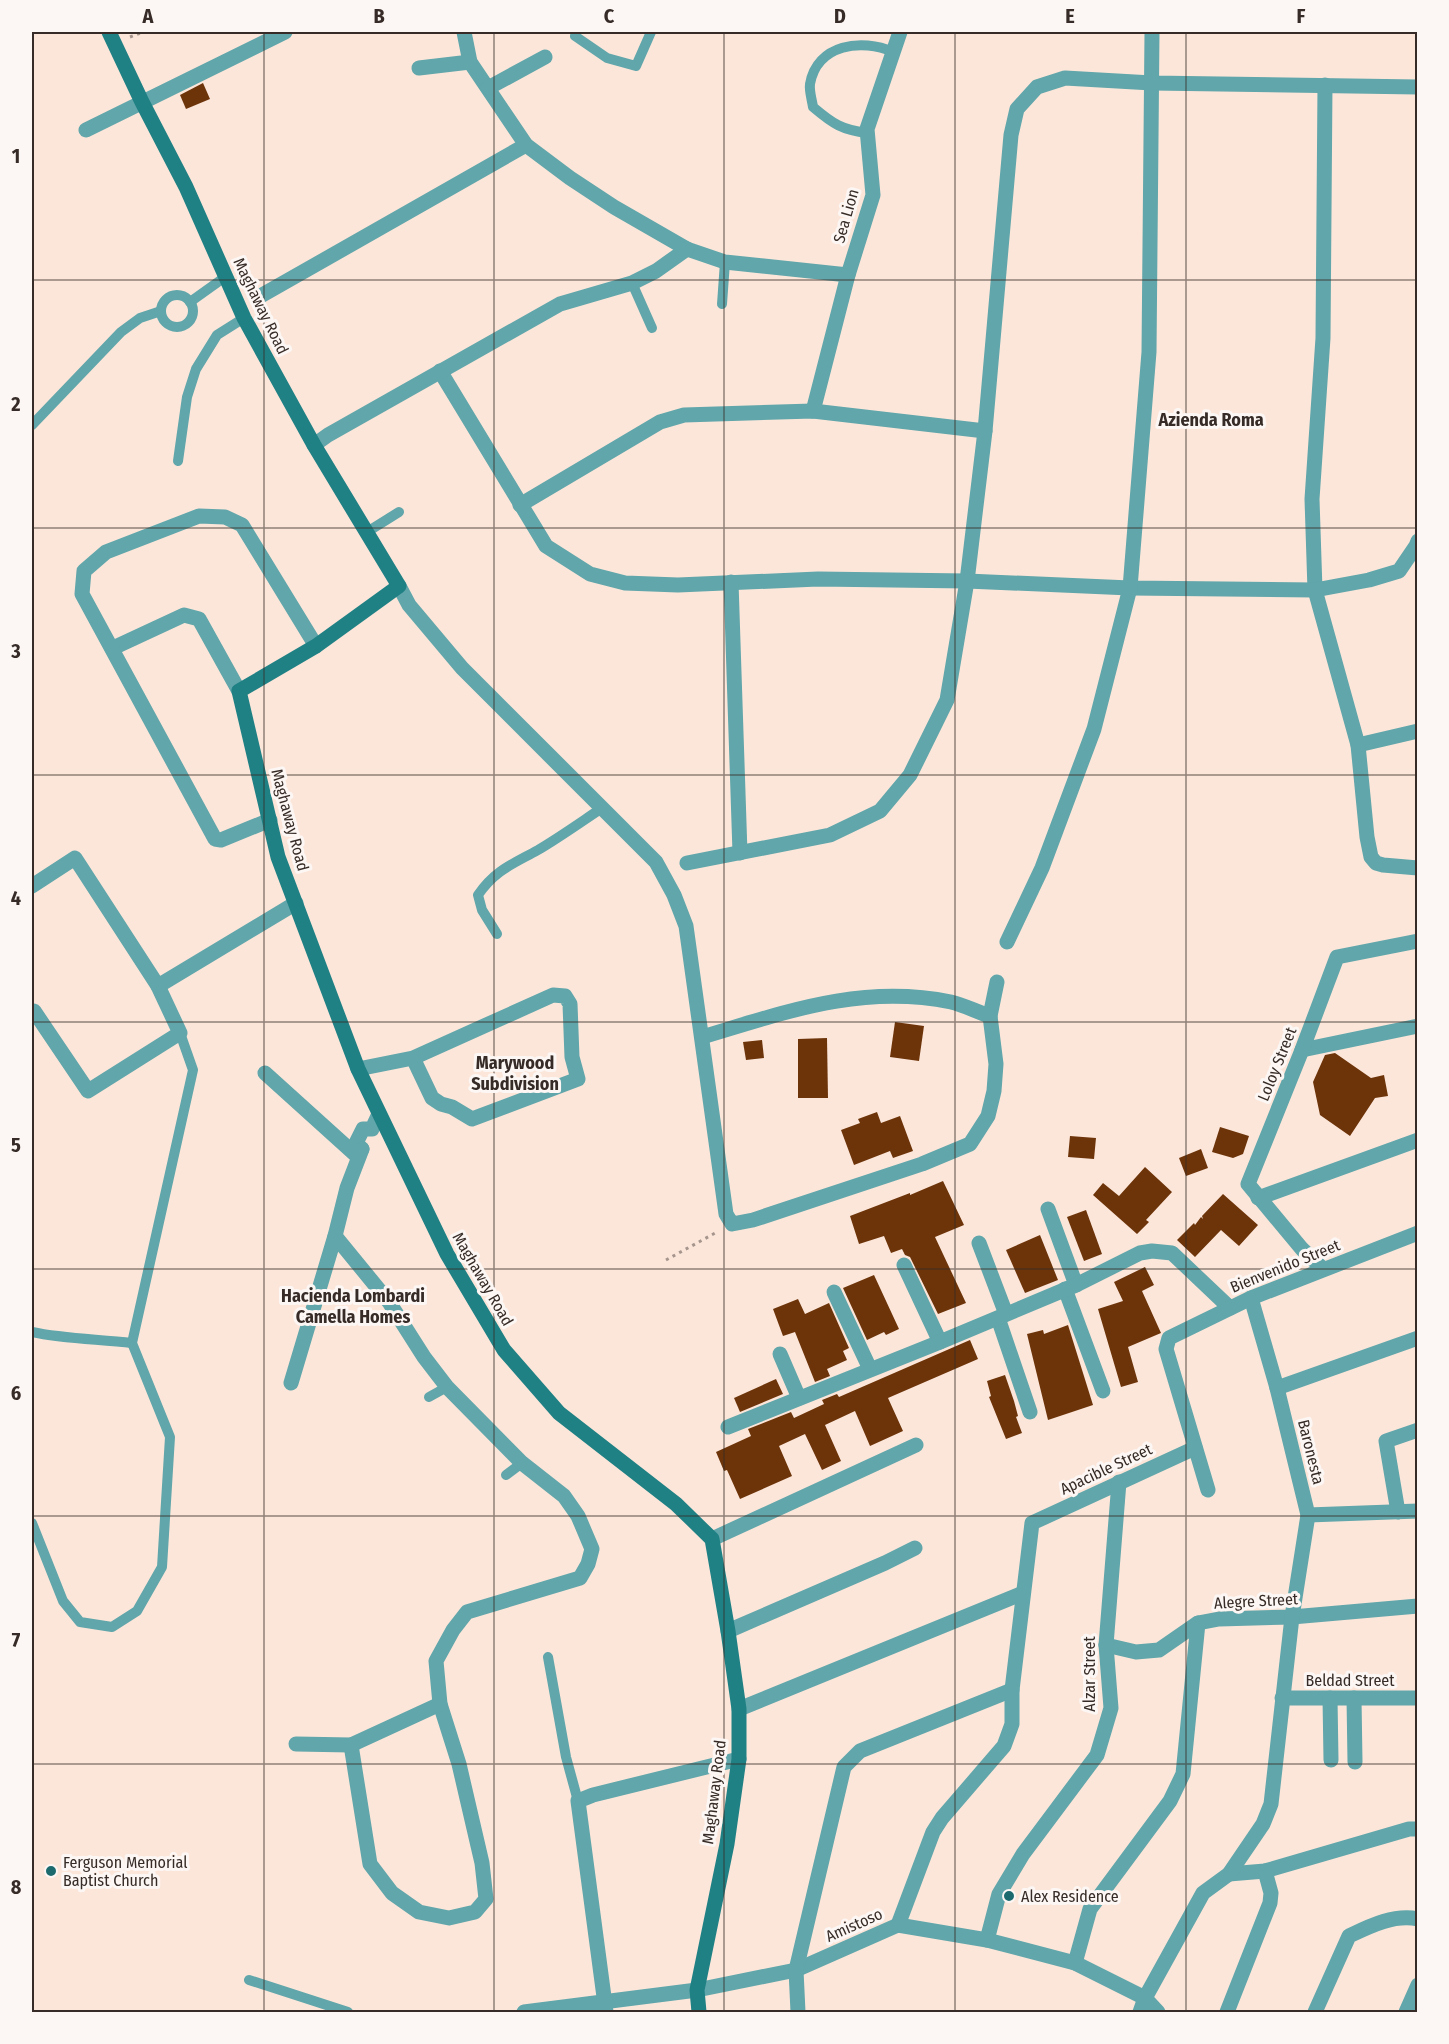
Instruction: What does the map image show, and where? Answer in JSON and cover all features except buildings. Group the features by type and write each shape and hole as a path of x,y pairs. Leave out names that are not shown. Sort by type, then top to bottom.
{"street":[{"name":"Maghaway Road","path":"109,32 186,188 244,318 314,446 410,605 462,668 656,862 674,895 686,926 726,1214 732,1224"},
{"path":"86,130 285,32"},
{"path":"464,32 471,62 526,146 614,207 687,249 725,262 848,275"},
{"name":"Sea Lion","path":"813,411 848,275 873,195 867,129 900,32"},
{"path":"1007,942 1042,867 1094,729 1130,588 1149,352 1152,32"},
{"path":"488,88 545,57"},
{"path":"418,68 471,62"},
{"path":"687,863 830,835 880,812 910,776 947,700 967,581 985,430 1011,135 1017,109 1037,87 1065,78 1152,83 1418,87"},
{"path":"1325,85 1323,338 1312,499 1315,590 1358,745 1371,856 1376,863 1383,865 1418,868"},
{"path":"257,298 526,146"},
{"path":"314,446 328,435 560,304 632,283 656,271 687,249"},
{"path":"440,371 546,546 590,574 625,582 678,585 818,579 967,581 1130,588 1315,590 1369,580 1399,571 1418,541"},
{"path":"520,505 660,422 684,415 813,411 985,430"},
{"path":"270,820 221,840 215,839 82,594 84,571 106,552 199,516 225,517 242,525 316,646"},
{"path":"731,582 740,853"},
{"path":"113,648 184,615 199,619 239,691 316,646 399,586"},
{"name":"Maghaway Road","path":"239,691 278,857 358,1069 447,1254 504,1350 559,1413 676,1504 711,1539 728,1631 739,1709 739,1759 727,1844 697,1989 699,2013"},
{"path":"1358,745 1418,731"},
{"path":"32,886 75,858 158,986 180,1033 88,1090 34,1011"},
{"path":"158,986 296,903"},
{"name":"Loloy Street","path":"1258,1198 1248,1184 1302,1050 1336,957 1418,942"},
{"path":"732,1224 753,1220 922,1164 970,1144 988,1116 994,1091 996,1064 990,1016 997,982"},
{"path":"358,1069 413,1058 553,995 565,996 570,1004 572,1057 578,1079 472,1119 432,1098 413,1058"},
{"path":"702,1037 829,1002 870,996 907,996 953,1002 990,1016"},
{"path":"1302,1050 1418,1026"},
{"path":"265,1073 360,1153"},
{"path":"291,1383 347,1188 360,1153 371,1149 375,1136 372,1129 379,1114"},
{"path":"1323,1269 1302,1249 1258,1198 1418,1140"},
{"path":"1048,1209 1103,1391"},
{"name":"Bienvenido Street","path":"1195,1448 1166,1349 1169,1338 1251,1298 1418,1233"},
{"path":"335,1236 389,1302 424,1357 447,1387 522,1463 564,1496 578,1516 592,1549 588,1564 580,1578 467,1612 453,1630 436,1661 440,1704 459,1764 482,1863 486,1899 475,1912 449,1918 420,1912 392,1893 375,1871 370,1864 351,1745"},
{"path":"979,1243 1030,1412"},
{"path":"729,1426 1071,1287 1140,1253 1152,1251 1172,1253 1230,1308"},
{"path":"904,1265 940,1342"},
{"path":"834,1292 870,1369"},
{"name":"Baronesta","path":"1229,1874 1263,1824 1270,1804 1292,1617 1308,1515 1277,1388 1251,1298"},
{"path":"1277,1388 1418,1338"},
{"path":"780,1354 799,1398"},
{"path":"1398,1512 1386,1441 1418,1430"},
{"path":"711,1539 916,1445"},
{"path":"1195,1448 1208,1490"},
{"name":"Apacible Street","path":"1023,1593 1032,1523 1195,1448"},
{"name":"Alzar Street","path":"987,1940 999,1894 1017,1864 1097,1755 1111,1708 1106,1645 1119,1482"},
{"path":"1308,1515 1418,1511"},
{"path":"728,1631 915,1548"},
{"path":"739,1709 1023,1593 1012,1690 1012,1724 1004,1746 942,1818 933,1832 898,1925"},
{"name":"Alegre Street","path":"1106,1645 1136,1652 1159,1650 1198,1623 1220,1619 1292,1617 1418,1606"},
{"path":"1075,1963 1090,1909 1170,1802 1183,1774 1198,1623"},
{"path":"798,2013 796,1970 844,1767 860,1751 1012,1690"},
{"name":"Beldad Street","path":"1282,1698 1418,1698"},
{"path":"1330,1698 1331,1760"},
{"path":"1354,1698 1355,1762"},
{"path":"296,1744 351,1745 440,1704"},
{"path":"606,2008 578,1801 593,1795 739,1759"},
{"path":"1140,2013 1145,1998 1203,1893 1229,1874 1265,1871 1409,1829 1418,1829"},
{"path":"1227,2013 1270,1903 1271,1893 1265,1871"},
{"path":"1315,2013 1349,1936 1376,1924 1405,1916 1418,1919"},
{"name":"Amistoso","path":"524,2013 606,2008 796,1970 898,1925 987,1940 1075,1963 1145,1998"},
{"path":"1406,2013 1418,1985"},
{"path":"1145,1998 1158,2013"}],"lane":[{"path":"576,32 575,36 607,58 636,66 651,32"},
{"path":"868,132 854,131 834,124 813,107 810,85 819,62 834,50 856,44 882,47 893,52"},
{"path":"722,304 725,262"},
{"path":"190,302 225,277"},
{"path":"632,283 652,328"},
{"path":"175,295 186,298 190,302 194,313 184,326 179,327 165,321 161,311 165,301 175,295"},
{"path":"32,425 121,332 140,318 161,311"},
{"path":"178,461 187,398 196,369 217,335 244,318"},
{"path":"367,532 399,512"},
{"path":"497,934 482,910 478,895 487,882 499,871 539,849 602,808"},
{"path":"32,1523 63,1601 80,1622 112,1627 137,1611 162,1567 170,1437 132,1343 193,1070 180,1033"},
{"path":"32,1332 57,1338 97,1338 132,1343"},
{"path":"429,1397 447,1387"},
{"path":"506,1475 522,1463"},
{"path":"548,1657 566,1757 578,1801"},
{"path":"249,1980 348,2013"}],"path":[{"path":"666,1260 732,1224"}],"place":[{"name":"Ferguson Memorial Baptist Church","path":"51,1871"},
{"name":"Alex Residence","path":"1009,1896"}],"district":[{"name":"Azienda Roma","path":"1211,420"},
{"name":"Marywood Subdivision","path":"515,1073"},
{"name":"Hacienda Lombardi Camella Homes","path":"353,1306"}]}
